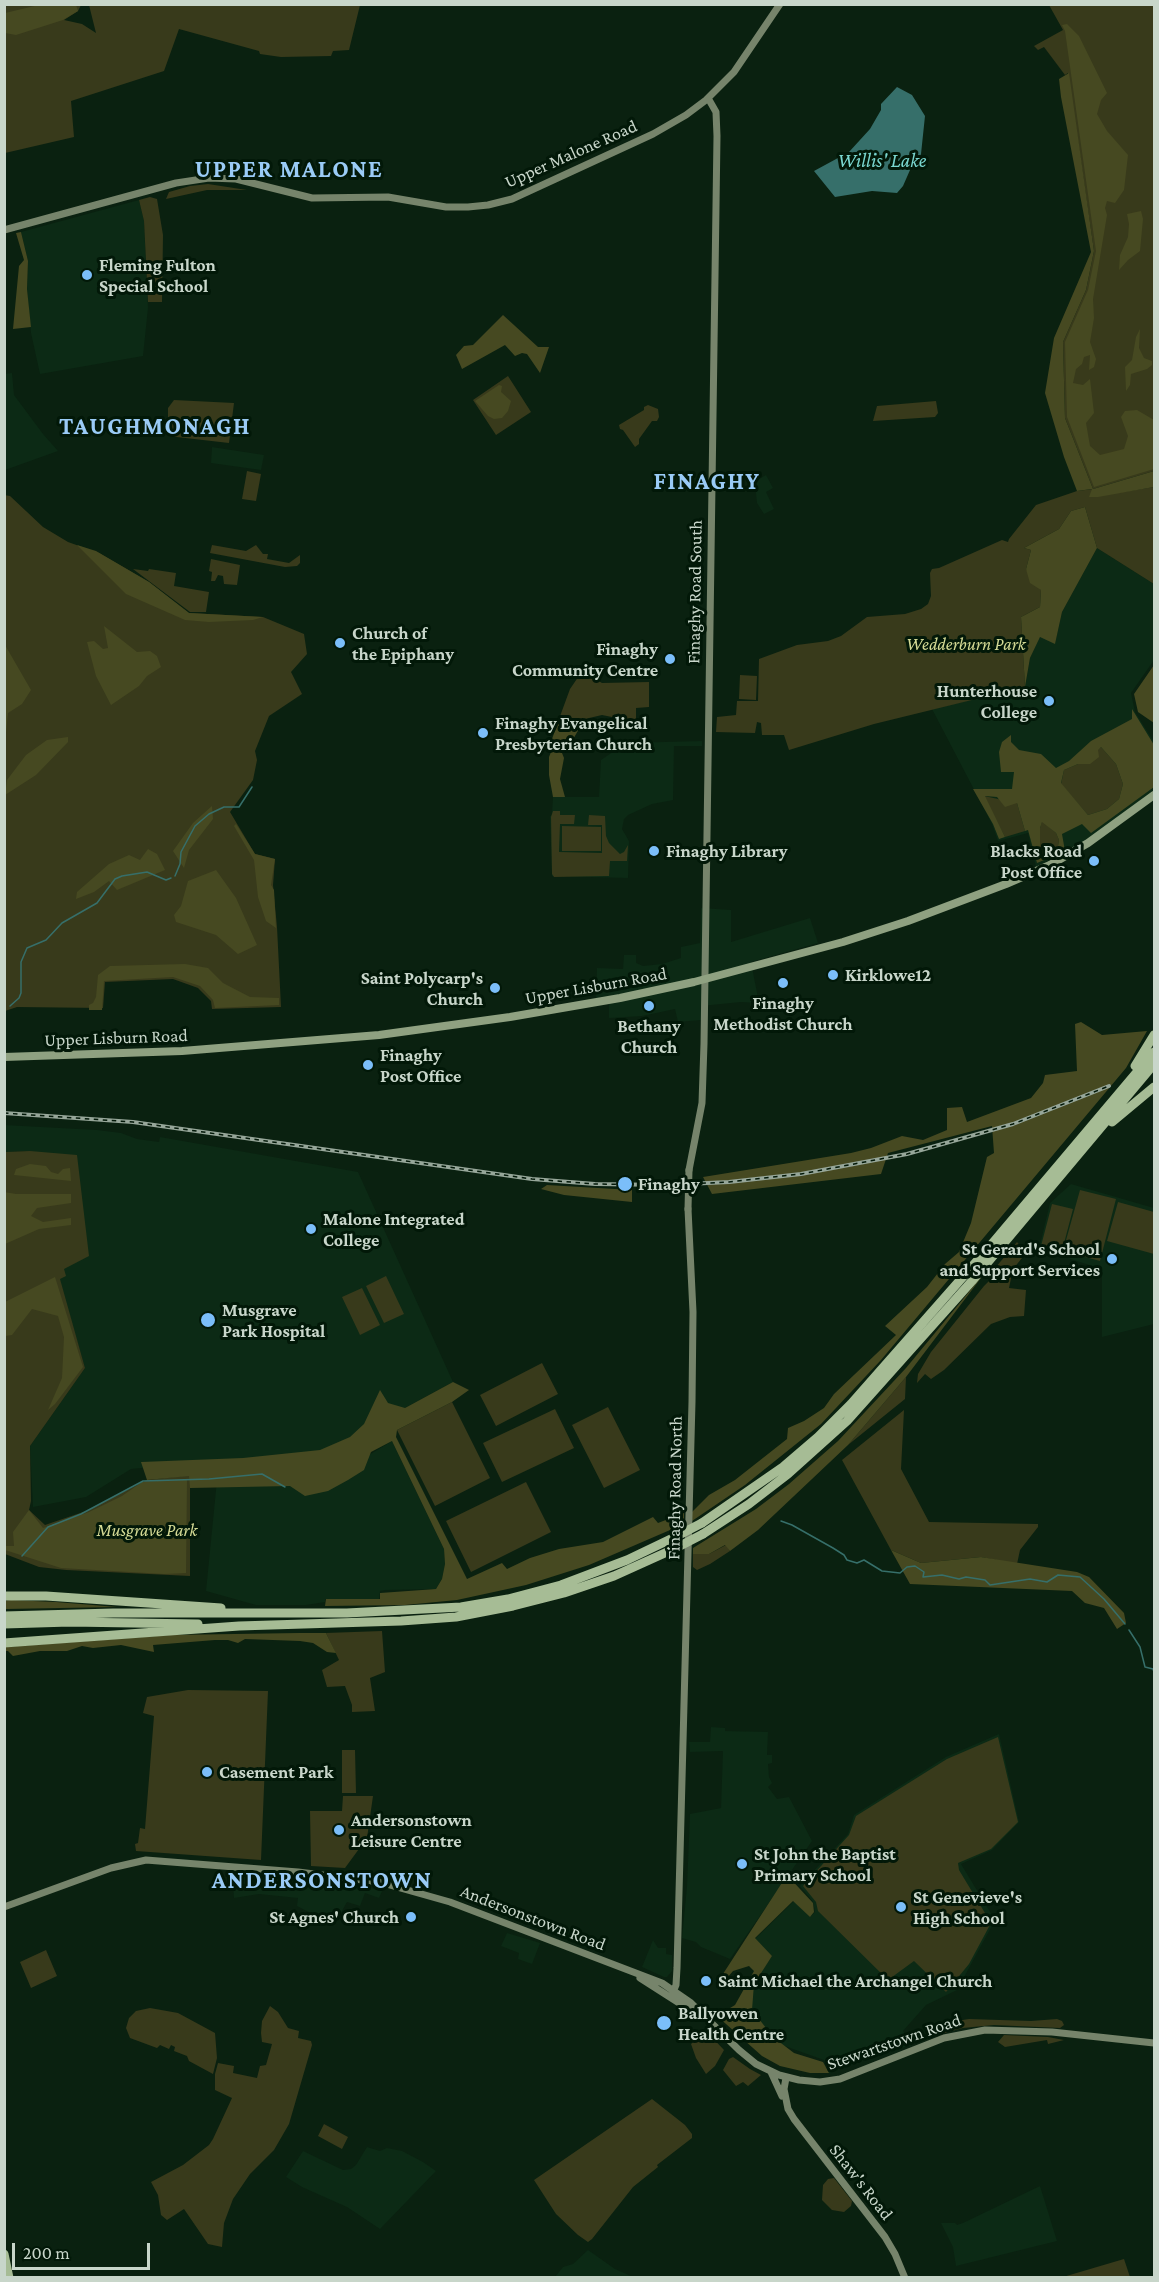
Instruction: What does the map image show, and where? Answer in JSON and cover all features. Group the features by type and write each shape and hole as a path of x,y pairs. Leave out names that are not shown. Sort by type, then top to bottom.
{"highway":[{"path":"991,1245 1045,1173 1125,1080 1155,1035"},
{"path":"4,1616 404,1612 484,1604 538,1592 585,1577 648,1551 702,1522 771,1477 818,1437 870,1384 1155,1052"},
{"path":"4,1643 239,1626 401,1621 485,1612 537,1601 591,1584 676,1548 703,1534 749,1504 788,1474 847,1421 942,1315 1155,1064"},
{"path":"1084,1149 1132,1104 1155,1087"},
{"path":"4,1596 46,1596 212,1607 254,1613"},
{"path":"4,1624 101,1623 239,1626"},
{"path":"4,2254 9,2277"}],"main road":[{"name":"Upper Lisburn Road","path":"4,1057 182,1051 370,1036 454,1026 605,1001 705,980 843,942 908,921 1006,884 1050,865 1082,847 1155,795"}],"street":[{"name":"Upper Malone Road","path":"4,230 176,183 201,180 236,179 312,198 388,197 446,207 488,205 512,199 676,122 708,98 734,72 780,4"},
{"name":"Finaghy Road South","path":"705,980 717,130 716,112 708,98"},
{"path":"201,180 208,171"},
{"name":"Finaghy Road North","path":"673,1993 677,1968 693,1340 688,1209 689,1170 702,1103 705,980"},
{"name":"Andersonstown Road","path":"4,1907 101,1871 133,1862 164,1860 379,1882 433,1896 652,1979 706,2019 747,2058 786,2078"},
{"path":"652,1979 669,1979 677,1968"},
{"name":"Andersonstown Road","path":"630,1971 673,1993"},
{"name":"Stewartstown Road","path":"786,2078 820,2082 840,2079 944,2038 985,2030 1052,2032 1155,2043"},
{"name":"Shaw's Road","path":"771,2072 797,2125 885,2237 905,2277"},
{"name":"Shaw's Road","path":"786,2078 784,2087 788,2109"},
{"path":"786,2095 799,2080"}],"shaded area":[{"name":"Fleming Fulton Special School","path":"139,200 144,221 148,308 143,356 40,374 31,333 27,289 28,261 21,232"},
{"path":"12,373 14,395 58,451 5,470 5,374"},
{"path":"212,447 264,455 261,470 211,463"},
{"path":"766,475 773,488 766,492 774,509 764,514 757,503 755,484"},
{"name":"Hunterhouse College","path":"1097,548 1154,584 1154,660 1131,693 1135,712 1154,742 1154,790 1103,829 1063,854 1036,867 1028,833 998,841 992,824 932,709 1025,687 1030,658 1040,636 1055,643 1062,612"},
{"path":"702,741 702,746 674,746 673,800 652,804 624,819 622,829 629,841 628,878 552,876 550,817 553,797 599,797 601,760 626,743"},
{"path":"701,908 731,910 731,942 810,918 818,943 751,962 759,1003 741,1002 701,1006 701,1020 678,1022 675,1009 642,1016 609,1018 609,996 596,998 597,968 623,969 624,955 636,955 636,963 643,966 662,964 681,958 681,947 700,943"},
{"name":"Musgrave Park Hospital","path":"4,1125 97,1130 159,1142 160,1137 358,1172 453,1382 405,1408 347,1457 183,1464 131,1469 86,1497 33,1507 30,1446 85,1368 62,1290 30,1151 5,1152"},
{"name":"St Gerard's School and Support Services","path":"1071,1184 1154,1208 1154,1324 1102,1337 1102,1269 1039,1249 1050,1203"},
{"path":"392,1441 444,1549 445,1564 442,1579 436,1589 385,1590 380,1591 379,1599 325,1599 325,1602 306,1605 256,1605 206,1591 217,1480 364,1458"},
{"name":"St John the Baptist Primary School","path":"711,1727 725,1728 725,1731 768,1732 767,1755 772,1755 772,1763 768,1764 772,1783 768,1787 777,1799 789,1797 812,1841 730,1959 701,1947 696,1942 682,1938 690,1814 721,1808 723,1751 690,1752 689,1742 710,1742"},
{"name":"St Genevieve's High School","path":"999,1734 1019,1822 992,1850 961,1864 995,1920 957,1990 926,2005 903,2031 912,2045 882,2053 876,2048 851,2065 829,2073 824,2060 779,2044 758,2024 749,2008 754,1981 772,1956 755,1939 794,1901 810,1917 815,1912 813,1902 800,1886 848,1834 854,1815 946,1757"},
{"path":"232,1869 254,1882 330,1887 331,1884 366,1890 367,1887 382,1891 379,1898 365,1893 360,1906 347,1902 334,1925 297,1906 298,1898 259,1894 234,1898"},
{"path":"507,1933 540,1943 532,1964 518,1959 519,1953 501,1946"},
{"path":"653,1940 658,1948 666,1948 666,1954 672,1955 672,1971 667,1977 642,1967"},
{"path":"367,2147 380,2151 387,2148 402,2151 436,2171 380,2229 347,2207 302,2187 286,2177 303,2151 343,2170 351,2169 356,2165"},
{"path":"1040,2186 1057,2241 956,2266 953,2247 941,2223 957,2225 963,2223"},
{"path":"588,2250 615,2269 633,2277 555,2277 563,2267 573,2264"}],"green space":[{"path":"43,4 76,5 78,11 63,20 16,35 5,33 5,13"},
{"path":"4,5 81,5 78,11 64,20 82,24 96,33 89,5 360,5 349,50 333,51 331,56 281,57 260,54 259,51 179,29 164,71 71,101 74,137 5,153"},
{"path":"1049,5 1154,5 1154,471 1093,489 1065,418 1063,342 1086,290 1094,251 1068,73 1065,75 1044,47 1038,50 1034,46 1063,30"},
{"path":"1067,24 1079,36 1107,93 1101,100 1097,114 1107,131 1128,155 1124,190 1115,203 1107,201 1105,208 1107,215 1093,299 1094,318 1090,342 1096,359 1094,367 1089,370 1090,355 1084,357 1082,364 1076,369 1073,383 1083,385 1090,379 1094,413 1086,423 1090,446 1100,455 1124,449 1128,436 1121,417 1125,411 1137,410 1154,420 1154,469 1094,487 1067,417 1065,342 1088,290 1096,251 1065,31 1062,25"},
{"path":"1069,73 1094,251 1086,290 1063,342 1065,418 1093,489 1154,471 1154,487 1098,497 1089,497 1092,489 1077,491 1064,457 1045,393 1054,338 1091,252 1061,97 1059,79"},
{"path":"208,184 247,190 207,190 166,199 169,192"},
{"path":"150,197 157,199 163,235 162,302 148,302 144,221 139,200"},
{"path":"1141,211 1143,219 1140,251 1119,270 1120,255 1128,237 1127,214"},
{"path":"21,232 28,261 27,289 31,327 13,329 19,266 24,260 16,233"},
{"path":"503,315 538,347 549,347 540,373 527,354 522,353 515,356 505,345 462,369 456,355 464,346 473,345"},
{"path":"1140,329 1139,348 1144,358 1152,361 1152,365 1131,374 1130,385 1126,391 1125,367 1132,360 1136,337"},
{"path":"508,376 531,412 496,435 473,400"},
{"path":"499,385 502,386 501,392 511,401 508,411 502,418 494,419 488,416 475,401"},
{"path":"174,400 234,403 229,443 168,436 168,408"},
{"path":"936,401 938,413 935,417 873,421 877,406"},
{"path":"648,405 658,409 659,417 657,421 652,421 635,447 619,425 644,410 644,407"},
{"path":"247,471 261,474 256,501 242,499"},
{"name":"Wedderburn Park","path":"1154,487 1154,584 1097,548 1085,507 1071,511 1059,529 1024,548 1031,550 1026,569 1041,590 1040,607 1021,617 1025,687 874,724 789,750 784,735 762,735 761,723 757,722 755,733 716,732 717,717 736,715 737,701 758,701 759,659 797,645 828,641 841,636 867,617 905,614 921,609 928,604 931,596 930,573 932,569 1002,540 1008,542 1036,505 1077,491 1093,489 1090,497"},
{"path":"4,495 10,496 43,527 68,542 99,553 149,582 189,613 263,617 304,634 307,654 291,672 302,694 269,716 255,751 257,760 253,780 230,812 255,854 275,859 273,885 281,1007 212,1009 211,1001 198,988 173,979 105,982 103,1008 17,1007 5,1011"},
{"path":"1085,507 1097,548 1062,612 1055,644 1040,637 1030,658 1025,687 1021,617 1040,607 1041,590 1030,583 1026,569 1031,550 1024,548 1059,529 1071,511"},
{"path":"77,545 96,551 149,582 189,613 263,617 253,620 209,622 185,620 126,594"},
{"path":"212,545 246,551 256,545 263,554 268,554 267,559 289,563 300,555 300,563 297,566 285,567 210,553"},
{"path":"211,559 240,565 237,585 224,584 223,576 218,575 215,581 211,581 212,572 209,571"},
{"path":"133,569 176,573 174,586 209,592 206,612 190,612"},
{"path":"104,626 137,652 150,651 157,656 161,667 147,676 139,686 111,705 96,676 87,642 94,641 103,649 108,648"},
{"path":"5,645 31,690 22,704 8,713 5,743"},
{"path":"1154,665 1154,723 1138,712 1134,694"},
{"path":"585,667 602,683 649,682 649,707 636,708 636,723 622,722 602,715 572,722 559,719 570,689"},
{"path":"740,675 757,676 756,700 739,699"},
{"path":"1132,709 1154,745 1154,787 1091,833 1082,824 1062,834 1065,851 1037,863 1028,830 1025,831 1017,803 1005,807 997,797 985,796 1005,837 999,839 973,789 1012,789 1014,772 1001,772 999,752 1002,742 1011,735 1011,742 1019,750 1041,754 1056,768 1069,761 1091,741 1132,719","holes":["1101,747 1116,764 1123,784 1119,799 1107,809 1088,815 1061,783 1064,770 1078,764 1090,764 1099,757 1098,750","1042,822 1056,833 1059,840 1058,846 1045,852 1040,849"]},
{"path":"559,719 572,722 584,720 571,743 564,746 562,753 564,758 560,779 565,797 553,797 549,757 551,752 556,751 557,746 553,744 552,739"},
{"path":"68,737 68,742 36,775 5,795 7,780 26,755 47,740"},
{"path":"1101,747 1116,764 1123,784 1119,799 1107,809 1088,815 1061,784 1064,770 1078,764"},
{"path":"984,796 1017,803 1025,831 1005,837"},
{"path":"212,806 213,819 189,850 184,868 173,851 193,823"},
{"path":"553,811 560,811 560,815 575,815 574,824 560,824 559,852 602,853 602,825 588,825 589,815 605,816 606,836 609,843 620,854 628,845 627,861 610,861 609,876 554,877 552,874 551,817"},
{"path":"1042,821 1056,833 1059,840 1058,846 1045,852 1040,849"},
{"path":"236,824 255,854 275,859 271,885 274,890 276,928 266,921 258,897 254,860 234,826"},
{"path":"562,826 601,827 601,851 562,851"},
{"path":"148,849 157,854 165,870 117,890 109,881 94,892 76,899 77,892 109,864 129,855 140,860"},
{"path":"216,870 236,898 257,945 238,954 216,935 176,922 174,915 181,906 188,881"},
{"path":"185,964 208,968 223,983 250,997 279,998 279,1005 215,1008 213,1000 200,986 173,977 104,981 102,1010 89,1010 89,1005 96,997 98,975 110,966"},
{"path":"1081,1022 1102,1035 1147,1031 1126,1068 881,1360 821,1424 745,1485 692,1521 691,1513 709,1495 735,1480 787,1439 788,1428 824,1408 834,1394 896,1335 885,1326 927,1287 945,1264 959,1252 971,1223 987,1157 994,1153 992,1126 888,1153 881,1174 712,1194 703,1177 851,1153 902,1136 923,1140 947,1130 947,1108 962,1107 967,1122 1031,1098 1043,1083 1045,1075 1077,1071 1075,1024"},
{"name":"Musgrave Park","path":"30,1151 77,1155 89,1256 64,1269 66,1276 60,1279 85,1368 30,1446 31,1501 29,1510 45,1525 86,1511 147,1480 190,1475 190,1576 39,1567 5,1554 5,1152"},
{"path":"30,1164 46,1166 51,1172 58,1174 63,1169 70,1168 71,1181 14,1175 16,1169"},
{"path":"547,1185 632,1190 632,1202 564,1195 541,1189"},
{"path":"1080,1190 1116,1199 1100,1261 1063,1251"},
{"path":"4,1192 71,1194 71,1203 37,1208 31,1216 43,1222 71,1218 71,1225 39,1229 5,1244"},
{"path":"1118,1202 1154,1212 1154,1254 1107,1241"},
{"path":"1052,1204 1073,1209 1062,1251 1041,1246"},
{"path":"1017,1242 1023,1254 1013,1269 1009,1288 1026,1290 1024,1316 1010,1317 991,1324 944,1370 931,1379 925,1374 917,1383 918,1374 931,1352 993,1277 990,1274"},
{"path":"987,1270 906,1377 848,1445 758,1530 730,1551 725,1545 709,1554 693,1554 693,1548 756,1509 789,1484 838,1441 906,1368"},
{"path":"386,1276 404,1314 384,1323 366,1286"},
{"path":"55,1277 83,1367 48,1410 62,1378 64,1337 58,1316 32,1309 12,1335 5,1336 5,1302"},
{"path":"362,1288 380,1325 360,1335 342,1297"},
{"path":"542,1363 558,1394 496,1426 480,1395"},
{"path":"906,1377 905,1399 848,1445"},
{"path":"453,1382 469,1390 452,1402 397,1430 396,1437 467,1579 502,1563 507,1569 530,1558 559,1549 603,1542 653,1517 658,1523 684,1513 684,1524 589,1565 526,1585 457,1600 405,1605 325,1606 326,1599 380,1599 380,1593 436,1589 442,1579 445,1564 444,1549 392,1441 371,1452 364,1470 328,1491 305,1496 290,1486 190,1488 189,1476 147,1480 141,1462 243,1458 320,1450 350,1437 364,1424 380,1390 388,1403 405,1408"},
{"path":"452,1402 490,1478 435,1506 397,1430"},
{"path":"608,1407 640,1470 604,1488 572,1425"},
{"path":"555,1409 574,1448 502,1482 483,1443"},
{"path":"904,1410 901,1469 929,1522 1038,1524 1020,1550 1017,1564 981,1557 921,1563 891,1550 842,1460"},
{"path":"187,1479 186,1573 164,1574 61,1568 5,1550 5,1546 14,1546 13,1532 29,1510 43,1528 89,1512 122,1496 142,1482"},
{"path":"526,1482 551,1532 471,1572 446,1521"},
{"path":"726,1545 730,1551 697,1570 693,1567 693,1554 709,1554"},
{"path":"891,1550 921,1563 981,1557 1077,1572 1089,1577 1124,1613 1126,1623 1117,1629 1104,1608 1085,1603 1072,1591 910,1584"},
{"path":"4,1601 117,1607 5,1609"},
{"path":"382,1631 385,1672 370,1678 375,1711 352,1712 352,1705 345,1686 327,1687 322,1670 339,1660 326,1633"},
{"path":"326,1633 336,1653 327,1652 313,1643 300,1641 245,1639 238,1643 215,1640 153,1645 154,1652 121,1645 93,1648 82,1646 67,1651 40,1651 13,1656 5,1651 4,1647 170,1635"},
{"name":"Casement Park","path":"188,1690 268,1691 261,1860 136,1851 135,1844 138,1843 140,1828 145,1829 154,1716 143,1713 147,1697"},
{"path":"998,1737 1018,1822 991,1849 958,1863 959,1870 991,1923 969,1964 946,1992 914,1961 888,1980 818,1911 816,1902 803,1886 849,1835 856,1816 947,1759"},
{"path":"342,1750 355,1750 356,1793 342,1793"},
{"name":"Andersonstown Leisure Centre","path":"343,1796 373,1796 367,1838 345,1868 311,1866 310,1811 342,1811"},
{"path":"787,1875 813,1903 814,1912 810,1917 793,1901 755,1938 772,1956 754,1984 752,2010 773,2037 794,2053 823,2062 829,2073 810,2073 780,2066 762,2056 717,2016 735,2005 754,1971 749,1966 733,1971 727,1978 721,1977"},
{"path":"46,1950 57,1976 31,1988 20,1962"},
{"path":"270,2006 278,2012 288,2028 299,2031 298,2038 311,2041 312,2045 289,2124 274,2150 250,2174 233,2199 224,2223 222,2247 208,2244 184,2209 167,2220 161,2215 158,2195 151,2182 183,2165 209,2145 213,2139 232,2098 215,2090 218,2063 234,2066 233,2073 257,2078 260,2066 266,2065 272,2044 262,2042 261,2033 262,2021"},
{"path":"150,2008 178,2013 215,2033 217,2058 213,2074 189,2061 187,2056 174,2051 175,2047 171,2045 169,2049 160,2045 157,2048 130,2038 126,2028 129,2018 136,2011"},
{"path":"969,2019 1031,2021 1057,2019 1064,2025 1060,2028 994,2025 963,2028 937,2035 934,2033 933,2030 937,2024"},
{"path":"706,2031 724,2050 715,2066 706,2074 691,2044"},
{"path":"1004,2035 1064,2040 1048,2044 1047,2040 1005,2047 998,2042"},
{"path":"733,2057 761,2075 748,2086 743,2082 736,2086 723,2070 729,2059"},
{"path":"652,2099 685,2125 692,2134 692,2138 633,2187 588,2242 556,2214 534,2180"},
{"path":"324,2124 348,2137 342,2149 318,2136"},
{"path":"834,2178 852,2201 851,2206 844,2212 832,2210 822,2200 823,2185 828,2179"},
{"path":"1124,2259 1130,2277 1063,2277"}],"water":[{"name":"Willis' Lake","path":"897,87 912,95 925,116 921,154 916,167 910,170 897,193 872,191 835,197 814,171 849,152 870,129 881,110 881,104"}],"waterway":[{"path":"175,876 180,864 181,852 195,826 209,814 224,807 239,807 252,787"},
{"path":"10,1006 21,993 21,962 27,948 46,940 62,923 97,903 115,879 147,872 166,880 171,878"},
{"path":"22,1556 48,1527 81,1514 143,1481 209,1479 262,1474 285,1487"},
{"path":"781,1521 833,1548 844,1555 847,1560 857,1563 864,1560 882,1571 900,1573 907,1567 915,1566 924,1572 923,1577 942,1575 959,1579 966,1577 985,1580 990,1585 1030,1579 1047,1582 1058,1575 1080,1577 1104,1599 1125,1624"},
{"path":"1129,1630 1140,1647 1145,1667 1153,1669 1154,1672"}],"railway":[{"path":"4,1113 133,1122 532,1179 595,1184 666,1185 729,1182 801,1174 907,1154 1013,1124 1109,1086"}],"place":[{"name":"Fleming Fulton Special School","path":"87,275"},
{"name":"Church of the Epiphany","path":"340,643"},
{"name":"Finaghy Community Centre","path":"670,659"},
{"name":"Hunterhouse College","path":"1049,701"},
{"name":"Finaghy Evangelical Presbyterian Church","path":"483,733"},
{"name":"Finaghy Library","path":"654,851"},
{"name":"Blacks Road Post Office","path":"1094,861"},
{"name":"Kirklowe12","path":"833,975"},
{"name":"Finaghy Methodist Church","path":"783,983"},
{"name":"Saint Polycarp's Church","path":"495,988"},
{"name":"Bethany Church","path":"649,1006"},
{"name":"Finaghy Post Office","path":"368,1065"},
{"name":"Finaghy","path":"625,1184"},
{"name":"Malone Integrated College","path":"311,1229"},
{"name":"St Gerard's School and Support Services","path":"1112,1259"},
{"name":"Musgrave Park Hospital","path":"208,1320"},
{"name":"Casement Park","path":"207,1772"},
{"name":"Andersonstown Leisure Centre","path":"339,1830"},
{"name":"St John the Baptist Primary School","path":"742,1864"},
{"name":"St Genevieve's High School","path":"901,1907"},
{"name":"St Agnes' Church","path":"411,1917"},
{"name":"Saint Michael the Archangel Church","path":"706,1981"},
{"name":"Ballyowen Health Centre","path":"664,2023"}],"district":[{"name":"UPPER MALONE","path":"289,170"},
{"name":"TAUGHMONAGH","path":"155,427"},
{"name":"FINAGHY","path":"707,482"},
{"name":"ANDERSONSTOWN","path":"322,1881"}]}
